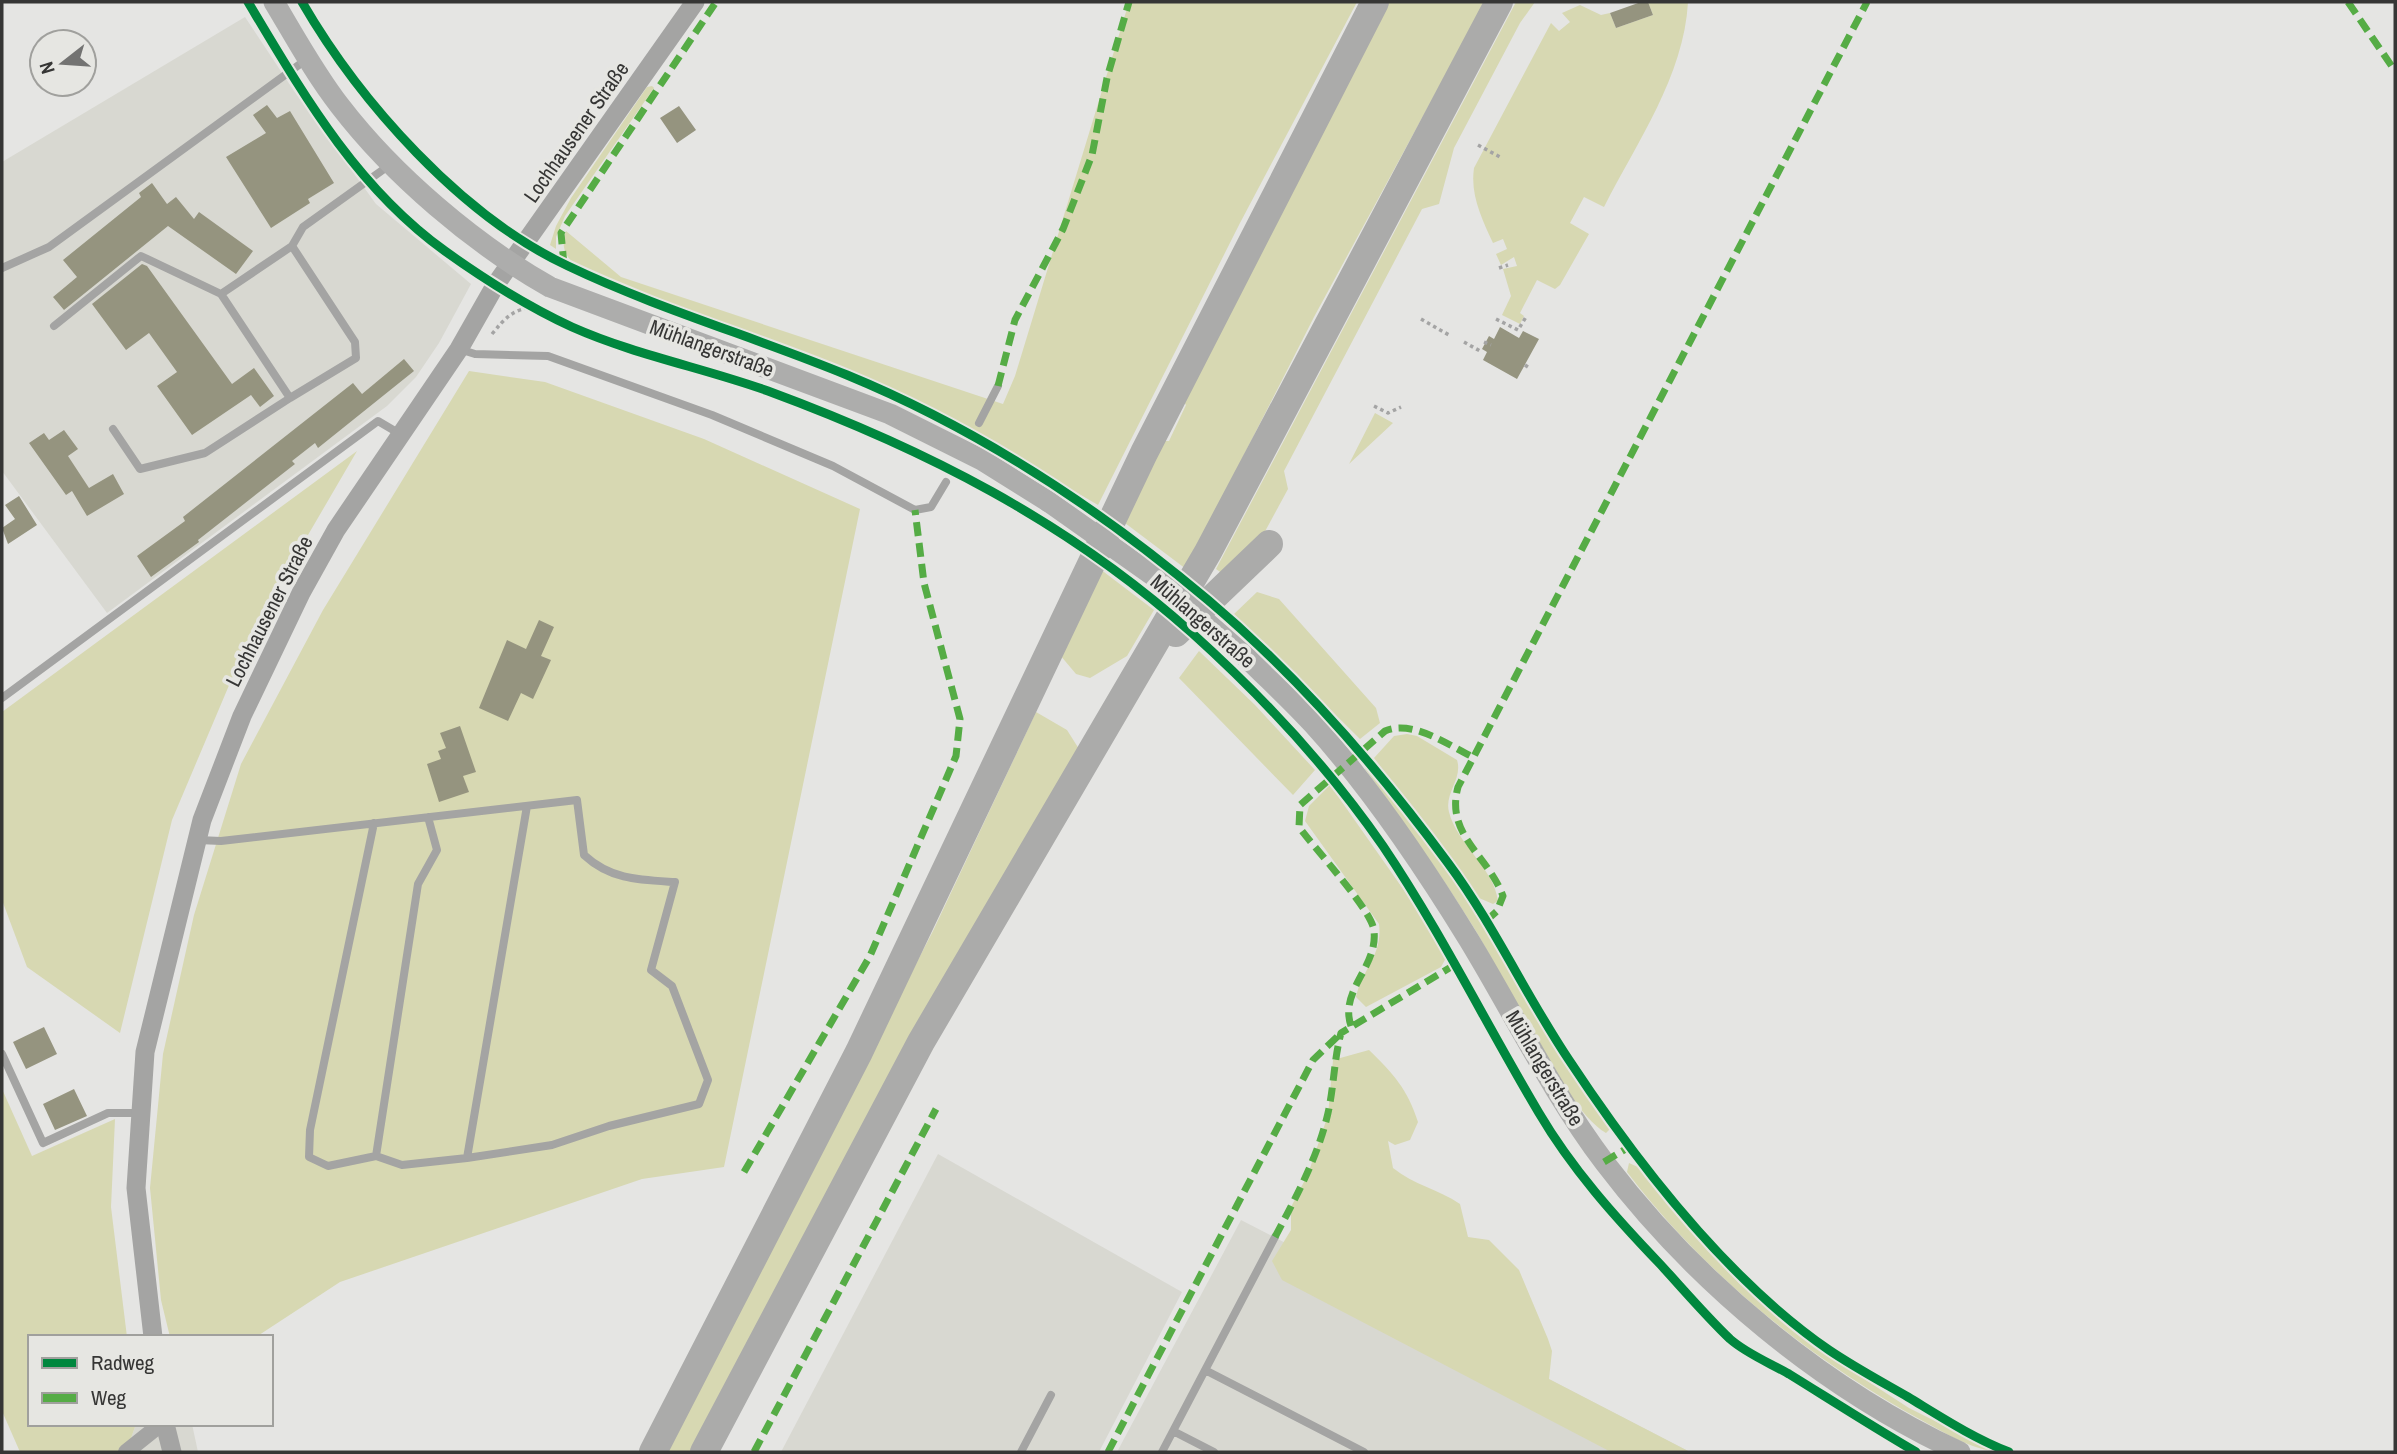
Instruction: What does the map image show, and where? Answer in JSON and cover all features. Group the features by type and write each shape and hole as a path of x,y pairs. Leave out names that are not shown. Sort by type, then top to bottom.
{"highway":[{"path":"653,1452 859,1052 1143,453 1375,2"},
{"path":"704,1452 921,1042 1208,552 1499,2"},
{"path":"1141,666 1269,544"}],"main road":[{"name":"Mühlangerstraße","path":"274,2 340,106 392,163 456,221 512,265 550,287 890,414 982,460 1049,502 1155,577 1247,658 1313,724 1359,780 1429,875 1557,1093 1604,1162 1638,1204 1724,1291 1823,1371 1924,1435 1961,1452"}],"street":[{"name":"Lochhausener Straße","path":"153,1335 136,1188 145,1052 202,820 242,716 301,593 336,530 400,434 467,351 496,284 512,265 695,2"},
{"path":"126,1452 160,1426"},
{"path":"164,1426 172,1452"}],"lane":[{"path":"2,268 49,247 309,58"},
{"path":"221,295 292,246 303,227 392,163"},
{"path":"113,429 140,470 205,453 356,358 355,342 292,246"},
{"path":"54,326 141,256 221,295 290,398"},
{"path":"467,351 548,356 712,415 833,466 915,510 931,507 946,482"},
{"path":"979,424 998,386"},
{"path":"2,698 377,421 400,434"},
{"path":"198,840 221,841 374,823 577,800 584,855 599,869 626,879 675,882 651,970 672,986 708,1080 699,1104 610,1126 552,1145 467,1158 402,1165 376,1156 328,1166 309,1157 310,1129 374,823"},
{"path":"467,1158 527,806"},
{"path":"376,1156 418,884 437,850 428,817"},
{"path":"2,1054 43,1143 108,1114 141,1113"},
{"path":"1162,1452 1275,1237"},
{"path":"1205,1370 1364,1452"},
{"path":"1021,1452 1051,1395"},
{"path":"1173,1431 1214,1452"}],"path":[{"path":"1478,145 1500,158"},
{"path":"1499,268 1507,265"},
{"path":"467,351 507,316 519,309 534,307 550,287"},
{"path":"1512,334 1519,330 1526,317"},
{"path":"1421,319 1449,334"},
{"path":"1496,319 1519,330"},
{"path":"1464,342 1480,351"},
{"path":"1485,342 1491,345"},
{"path":"1374,406 1388,413 1401,407"}],"shaded area":[{"path":"245,17 294,91 376,204 471,284 439,343 416,377 387,406 107,613 2,471 2,162"},
{"path":"938,1154 1182,1292 1099,1452 781,1452"},
{"path":"1241,1220 1690,1452 1117,1452"},
{"path":"135,1426 192,1426 198,1452 117,1452 130,1441"}],"green space":[{"path":"1129,2 1357,2 1240,223 1098,505 959,424 850,373 587,273 571,261 565,251 566,231 621,277 1003,404 1015,376"},
{"path":"1389,2 1485,2 1314,317 1186,569 1121,520 1160,441 1169,441 1186,405 1182,399"},
{"path":"1516,2 1535,2 1520,23 1454,148 1439,204 1422,209 1284,471 1288,489 1262,537 1223,574 1216,569"},
{"path":"1648,2 1688,2 1685,29 1668,82 1604,207 1584,197 1570,223 1589,234 1560,285 1555,289 1537,280 1520,313 1524,316 1520,324 1502,315 1511,296 1503,269 1517,266 1514,257 1501,265 1496,254 1507,249 1503,239 1493,243 1481,216 1475,197 1474,168 1551,23 1559,31 1570,22 1562,13 1580,5 1601,15 1610,13 1616,28 1653,15"},
{"path":"647,87 654,88 565,216 556,237 556,249 550,245 556,226 571,198"},
{"path":"469,371 545,382 704,439 860,509 724,1167 642,1179 340,1282 259,1335 170,1335 161,1300 150,1188 163,1054 194,915 241,764 323,610"},
{"path":"1375,413 1393,423 1349,464"},
{"path":"357,451 252,631 172,820 120,1033 27,967 2,900 2,712"},
{"path":"1100,569 1154,610 1127,656 1090,678 1076,674 1060,655"},
{"path":"1257,592 1279,599 1376,708 1380,723 1360,739 1234,614"},
{"path":"1199,651 1255,705 1315,770 1293,795 1179,678"},
{"path":"1036,712 1067,730 1079,749 693,1452 663,1452 933,931"},
{"path":"1394,736 1417,736 1457,760 1458,773 1449,799 1449,812 1459,835 1490,878 1498,901 1493,904 1479,898 1374,758"},
{"path":"1366,767 1454,877 1552,1042 1610,1129 1606,1133 1589,1119 1553,1070 1474,928"},
{"path":"1330,785 1408,896 1446,958 1441,967 1366,1007 1356,997 1378,945 1379,924 1305,821 1309,806"},
{"path":"1369,1050 1399,1083 1410,1100 1418,1122 1410,1140 1395,1145 1388,1141 1393,1168 1409,1179 1460,1204 1468,1237 1489,1240 1519,1270 1552,1351 1549,1379 1690,1452 1611,1452 1282,1280 1272,1261 1291,1230 1291,1207 1308,1174 1328,1115 1333,1060"},
{"path":"2,1089 32,1156 115,1119 111,1207 127,1335 28,1335 28,1426 135,1426 130,1441 117,1452 20,1452 2,1411"},
{"path":"1629,1163 1640,1168 1739,1283 1835,1360 1909,1408 1959,1433 2006,1452 1973,1446 1943,1432 1881,1397 1800,1342 1762,1312 1690,1245 1627,1172"}],"building":[{"path":"1648,2 1653,15 1616,28 1610,13"},
{"path":"267,105 277,118 290,111 334,183 308,199 310,203 271,228 226,157 266,133 253,115"},
{"path":"679,106 696,130 677,143 660,118"},
{"path":"152,183 167,204 176,197 194,219 199,212 253,251 236,274 168,226 64,310 53,297 77,277 63,260 141,197 139,193"},
{"path":"142,264 147,266 232,384 254,368 274,396 260,407 251,395 192,435 157,386 177,372 149,333 126,350 92,304"},
{"path":"1500,327 1519,338 1523,331 1539,339 1517,379 1483,360 1487,352 1482,349 1489,336 1494,339"},
{"path":"404,359 414,371 318,448 315,443 292,461 295,464 151,577 137,556 185,521 183,517 353,383 362,394"},
{"path":"64,430 78,449 68,456 89,488 113,474 124,494 87,516 72,491 66,495 29,443 44,433 49,440"},
{"path":"19,496 37,525 8,544 2,528 15,519 5,505"},
{"path":"539,620 554,627 541,656 551,660 533,699 521,693 508,721 479,708 507,640 526,649"},
{"path":"460,726 476,772 463,776 469,792 439,802 427,764 441,759 438,751 446,748 440,733"},
{"path":"44,1027 57,1054 26,1069 13,1042"},
{"path":"74,1089 87,1116 55,1130 43,1104"}],"marked path":[{"path":"564,265 561,233 716,2"},
{"path":"998,386 1015,320 1063,229 1092,155 1107,78 1129,2"},
{"path":"1486,921 1497,911 1503,896 1457,819 1458,787 1867,2"},
{"path":"2348,2 2395,71"},
{"path":"744,1172 870,956 956,756 960,719 924,583 915,510"},
{"path":"1351,1026 1350,1001 1370,956 1374,931 1354,895 1299,827 1300,805 1385,731 1396,728 1418,731 1473,757"},
{"path":"1275,1237 1306,1176 1324,1129 1341,1033 1456,964"},
{"path":"1108,1452 1313,1060 1341,1033"},
{"path":"754,1452 936,1109"},
{"path":"1604,1162 1629,1147"}],"cycle path":[{"path":"248,2 289,71 358,168 413,226 475,272 523,302 596,337 768,391 826,413 938,464 992,492 1095,556 1192,633 1294,734 1362,817 1424,911 1552,1134 1611,1210 1730,1339 1916,1452"},
{"path":"302,2 353,78 417,153 489,218 528,244 602,281 847,375 943,420 1081,503 1167,566 1208,600 1274,660 1336,724 1394,793 1465,887 1553,1036 1595,1099 1654,1178 1719,1254 1754,1289 1829,1350 1957,1427 2009,1452"}]}
